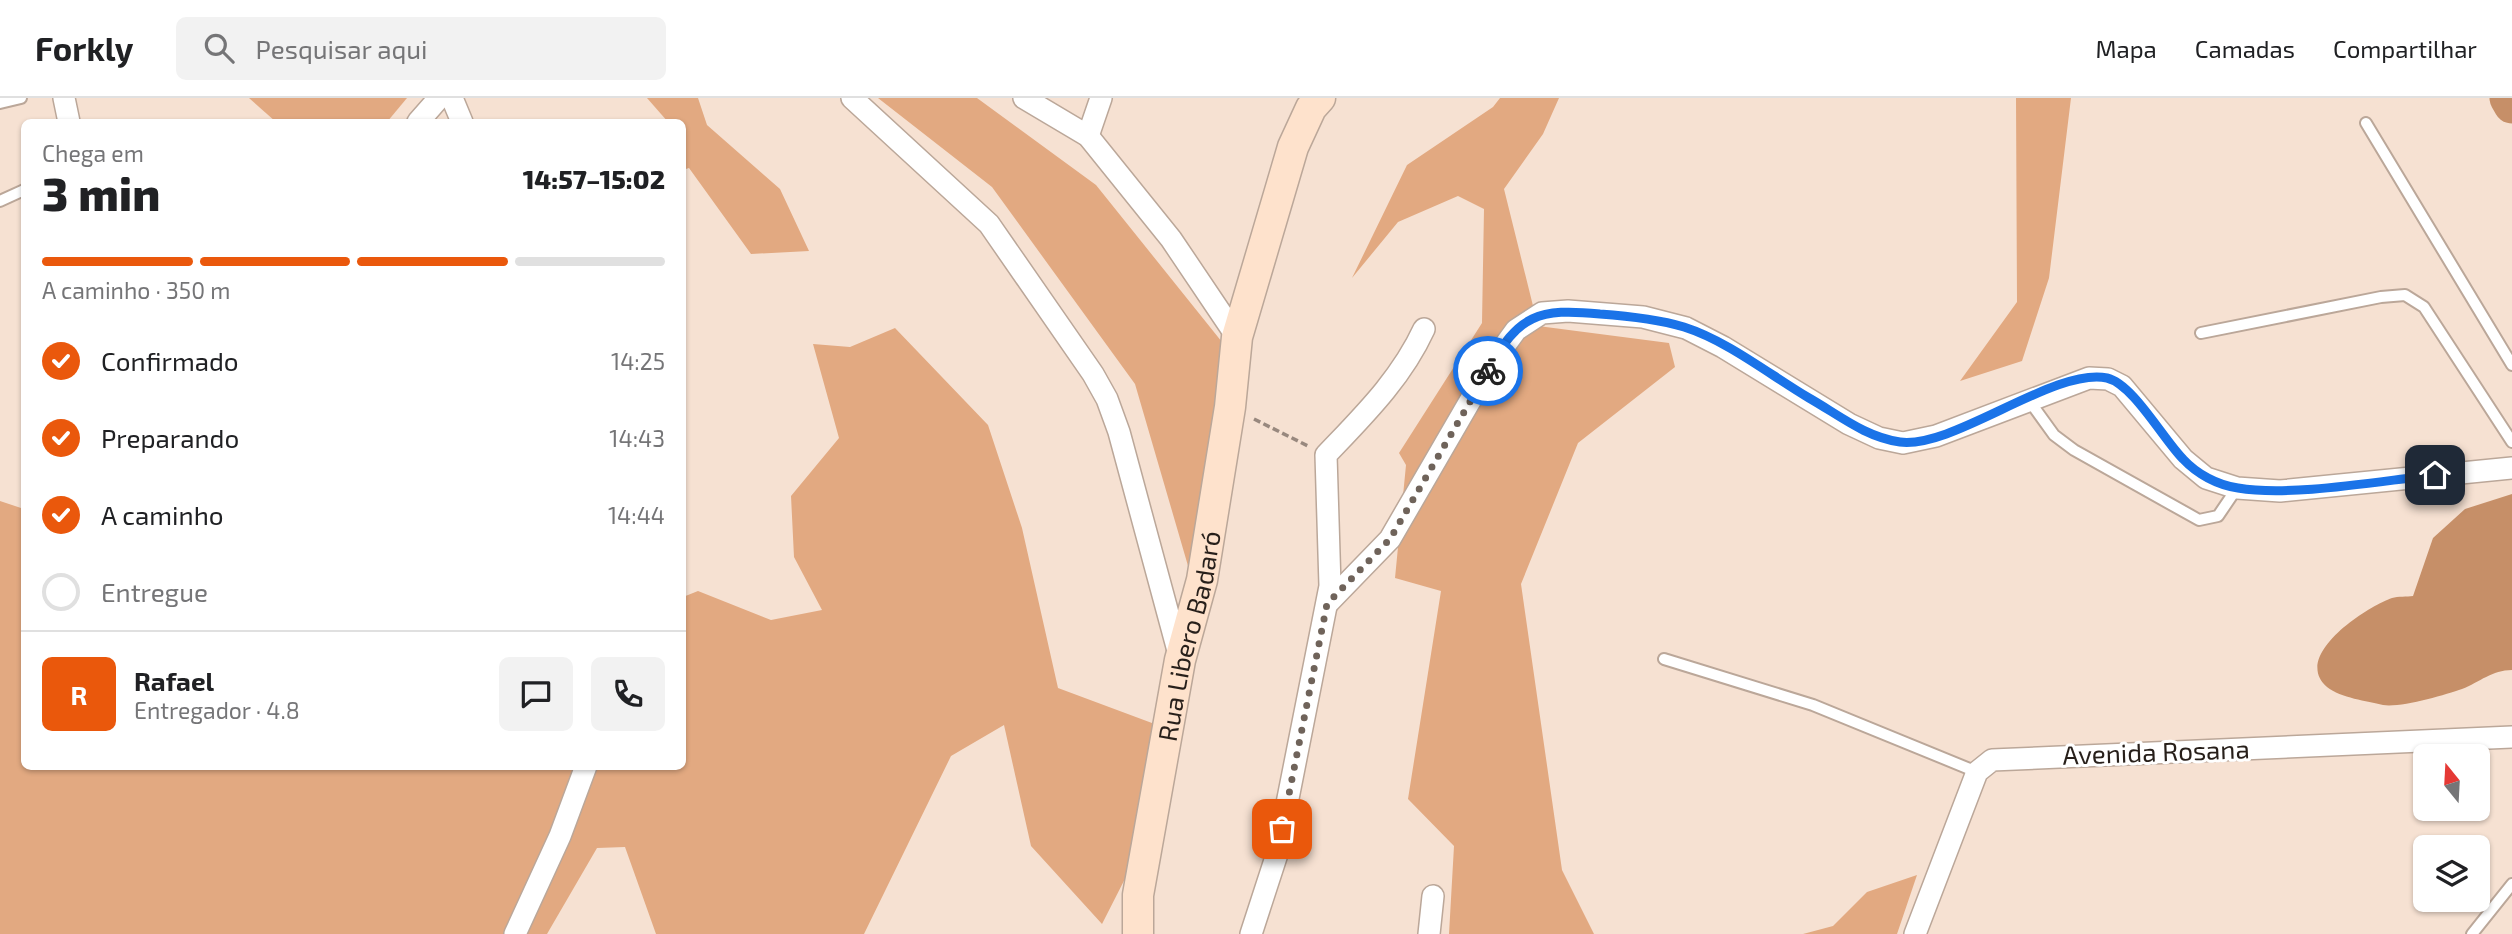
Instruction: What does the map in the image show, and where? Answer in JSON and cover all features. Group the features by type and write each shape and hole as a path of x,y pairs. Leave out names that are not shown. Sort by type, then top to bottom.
{"street":[{"path":"64,98 68,119"},
{"path":"421,119 439,98"},
{"path":"452,98 461,119"},
{"path":"852,98 989,224 1093,374 1107,399 1119,432 1180,660"},
{"path":"1024,98 1088,136 1171,239 1237,337"},
{"path":"1088,136 1101,98"},
{"name":"Rua Libero Badaró","path":"1138,934 1138,895 1180,660 1202,580 1230,407 1237,337 1293,147 1311,108 1320,98"},
{"path":"1327,604 1390,539 1492,363 1516,330 1542,313 1568,311 1643,317 1686,328 1723,346 1849,424 1879,438 1903,443 1936,436 2089,378 2108,379 2122,386 2183,459 2206,478 2237,488 2280,491 2512,468"},
{"path":"1251,934 1278,854 1330,586 1326,455 1391,385 1410,358 1424,329"},
{"name":"Avenida Rosana","path":"1977,772 1984,764 2003,758 2512,737"},
{"path":"515,934 560,836 585,770"},
{"path":"1915,934 1977,772"},
{"path":"1429,934 1433,896"}],"lane":[{"path":"0,103 21,98"},
{"path":"2366,122 2512,365"},
{"path":"0,201 21,191"},
{"path":"2202,333 2381,297 2405,295 2424,307 2512,442"},
{"path":"2028,399 2054,435 2074,450 2199,520 2218,516 2237,488"},
{"path":"1664,659 1813,705 1977,772"},
{"path":"2472,934 2512,884"}],"path":[{"path":"1230,407 1326,455"}],"shaded area":[{"path":"249,98 407,98 390,119 273,119"},
{"path":"647,98 698,98 707,125 780,189 809,251 751,254 689,168 686,169 686,119 665,119"},
{"path":"878,98 977,98 1096,185 1230,352 1193,583 1135,384 992,187"},
{"path":"1500,98 1559,98 1543,134 1504,189 1538,326 1669,343 1675,367 1578,443 1521,584 1562,870 1594,934 1449,934 1454,846 1408,799 1441,591 1395,578 1406,465 1399,453 1482,323 1484,209 1458,196 1398,222 1352,278 1407,165 1493,107"},
{"path":"2016,98 2071,98 2049,278 2022,361 1960,381 2017,302"},
{"path":"895,328 988,425 1022,528 1058,688 1160,726 1132,865 1102,924 1031,846 1004,725 951,756 864,934 656,934 625,847 597,848 547,934 0,934 0,501 21,508 21,770 686,770 686,596 698,591 771,620 822,610 794,557 791,496 839,438 813,344 850,347"},
{"path":"2512,494 2512,670 2492,674 2454,692 2400,705 2383,705 2354,699 2327,687 2318,675 2318,661 2336,634 2380,603 2394,597 2413,596 2433,538 2465,509"},
{"path":"1917,875 1897,934 1803,934 1833,926 1867,892"}],"waterway":[{"path":"2508,98 2512,105"}],"way so far":[{"path":"1282,829 1327,604 1390,539 1488,371"}],"route":[{"path":"1488,371 1516,330 1542,313 1568,311 1643,317 1686,328 1723,346 1849,424 1879,438 1903,443 1936,436 2064,385 2089,378 2108,379 2122,386 2183,459 2206,478 2237,488 2280,491 2435,475"}]}
